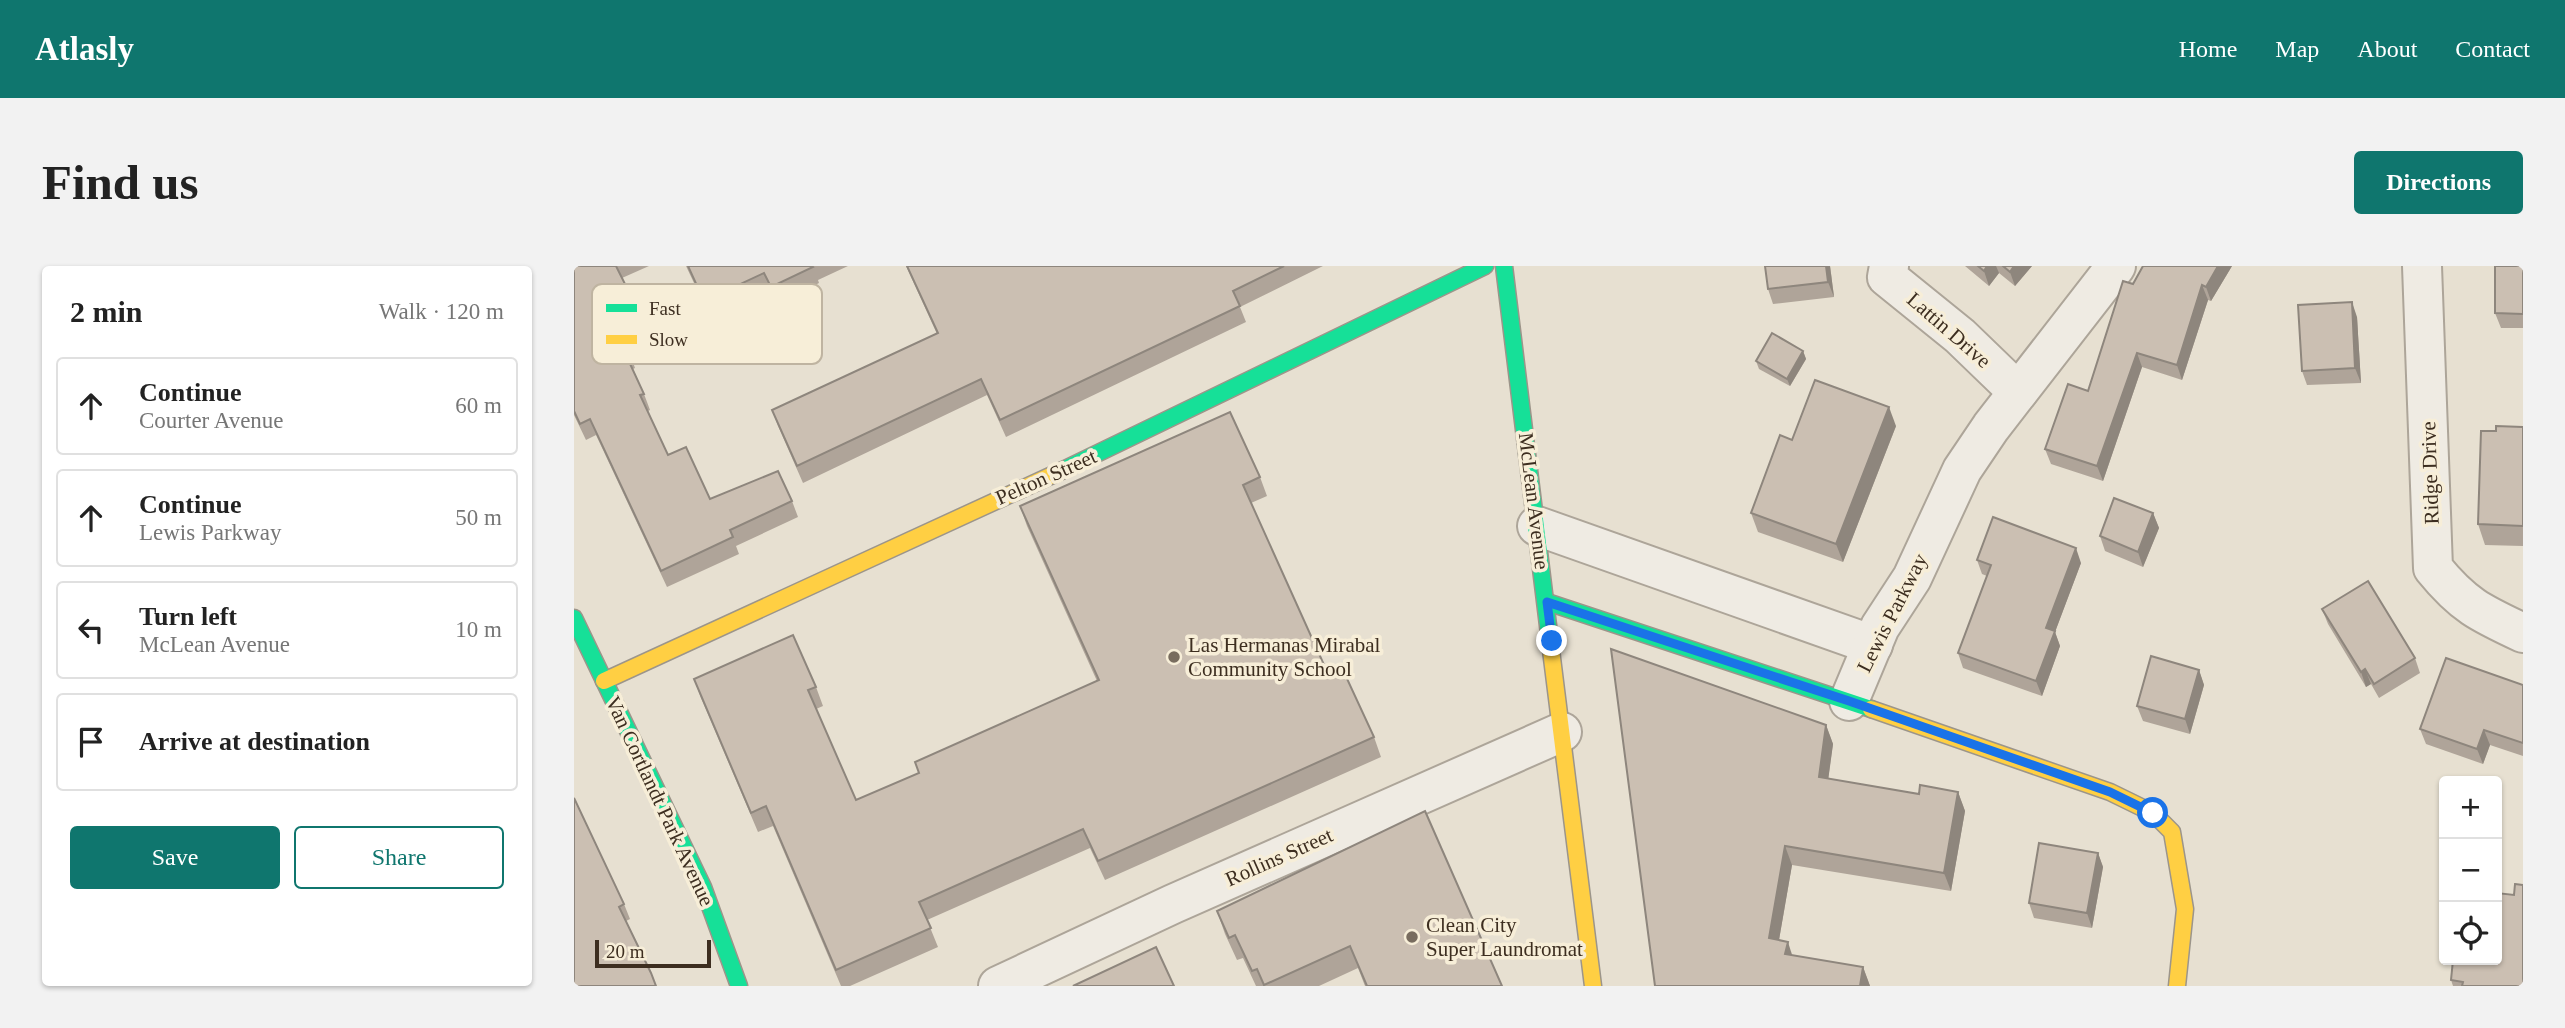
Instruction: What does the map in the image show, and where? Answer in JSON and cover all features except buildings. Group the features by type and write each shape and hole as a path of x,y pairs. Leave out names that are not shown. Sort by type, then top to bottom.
{"street":[{"name":"Pelton Street","path":"604,681 1161,425 1485,266"},
{"name":"McLean Avenue","path":"1504,266 1593,986"},
{"name":"Lattin Drive","path":"1889,266 1887,277 1960,336 2018,392"},
{"name":"Lewis Parkway","path":"1849,701 1880,627 1912,578 1962,470 2018,392 2116,266"},
{"name":"Ridge Drive","path":"2422,266 2433,568 2456,597 2523,633"},
{"path":"1537,526 1873,645"},
{"path":"1547,602 1849,701 2110,792 2153,813 2172,832 2185,909 2177,986"},
{"name":"Van Cortlandt Park Avenue","path":"574,618 703,887 739,986"},
{"name":"Rollins Street","path":"998,986 1173,904 1562,732"}],"traffic: fast":[{"path":"1061,471 1485,266"},
{"path":"1504,266 1551,650"},
{"path":"1547,602 1871,709"},
{"path":"574,618 703,887 739,986"}],"traffic: slow":[{"path":"604,681 1061,471"},
{"path":"1551,650 1593,986"},
{"path":"1871,709 2110,792 2153,813 2172,832 2185,909 2177,986"}],"place":[{"name":"Las Hermanas Mirabal Community School","path":"1174,657"},
{"name":"Clean City Super Laundromat","path":"1412,937"}],"route":[{"path":"1552,641 1547,602 1849,701 2110,792 2153,813"}]}
